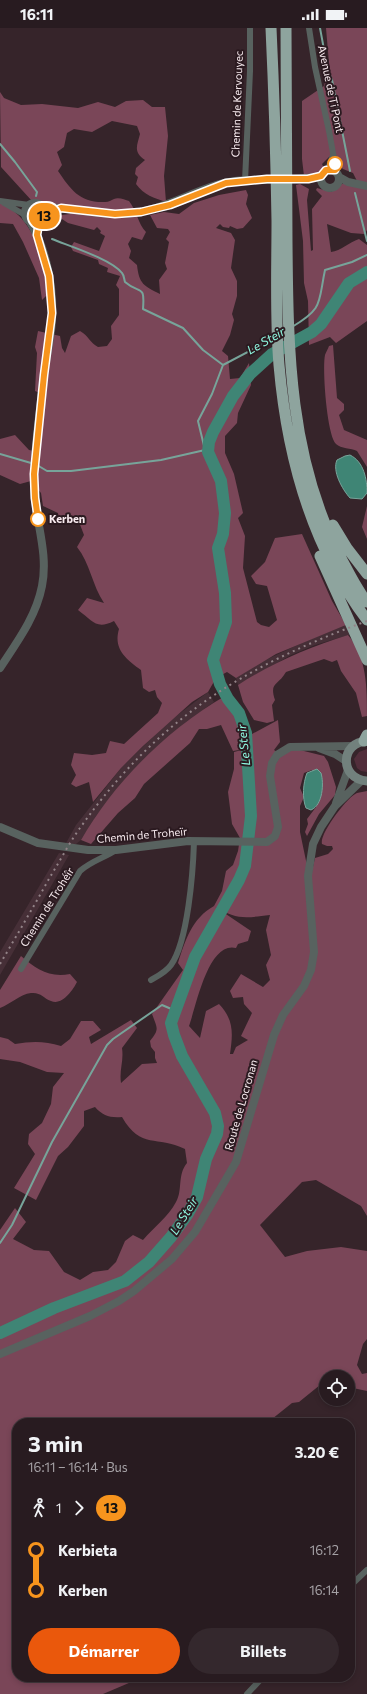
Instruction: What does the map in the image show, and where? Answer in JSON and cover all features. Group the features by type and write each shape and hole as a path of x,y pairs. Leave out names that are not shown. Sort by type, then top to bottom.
{"highway":[{"path":"271,28 281,165"},
{"path":"286,28 281,165 285,362 284,411 294,464 308,520 320,556 367,660"},
{"path":"281,188 287,282 283,317"},
{"path":"285,362 299,436 309,477 327,530 351,578 367,602"},
{"path":"294,464 309,510 322,543 344,587 365,617"},
{"path":"309,477 336,531 367,574"}],"main road":[{"path":"364,781 353,777 347,765 349,750 366,739"}],"street":[{"name":"Chemin de Kervouyec","path":"245,181 250,28"},
{"name":"Avenue de Ti Pont","path":"309,28 315,67 333,155 334,172"},
{"path":"1,201 29,205 36,204 42,207 57,209 115,214 136,213 170,205 226,183 308,179 321,180 334,172"},
{"path":"334,172 348,182 367,186"},
{"path":"334,172 336,185"},
{"path":"321,180 328,188 348,182"},
{"path":"0,668 29,623 39,598 44,578 44,556 36,508 34,483 44,375 52,313 49,276 37,235 27,219 17,209 1,201"},
{"path":"27,219 25,210 29,205"},
{"path":"37,235 42,219 42,207"},
{"path":"27,219 42,219 57,209"},
{"name":"Chemin de Troheïr","path":"315,746 331,752 347,765"},
{"name":"Chemin de Troheïr","path":"0,827 38,843 77,850 116,850 194,842 260,842 272,839 278,827 271,783 271,767 280,752 290,747 353,746"},
{"name":"Route de Locronan","path":"335,806 347,765"},
{"name":"Route de Locronan","path":"0,1354 90,1316 119,1301 134,1291 172,1259 195,1232 236,1162 274,1035 283,1015 304,986 311,970 314,952 308,889 310,855 317,833 335,806 364,781"},
{"name":"Chemin de Troheïr","path":"152,980 170,966 180,943 189,901 194,842"},
{"name":"Chemin de Trohéîr","path":"21,968 80,871 89,863 108,856 116,850"},
{"path":"355,1581 367,1570"},
{"path":"247,1694 258,1682"}],"shaded area":[{"path":"326,28 367,28 367,230 364,234 351,233 327,224 331,252 359,239 367,245 367,321 336,343 330,337 309,345 308,301 304,283 303,241 296,185 300,184 309,189 307,200 311,251 313,250 312,209 322,196 316,190 317,188 331,192 342,184 357,181 353,173 343,169 330,156 322,164 326,172 317,175 304,176 302,159 302,101 324,86 329,63"},
{"path":"0,92 4,98 21,105 42,104 78,108 98,102 115,107 126,101 143,100 152,107 165,107 168,136 164,176 166,202 146,193 136,184 138,177 135,174 136,168 145,160 137,151 140,134 137,126 112,121 92,132 74,129 67,133 64,147 57,152 62,165 58,171 67,184 77,194 83,198 96,202 106,202 118,198 129,201 146,232 142,240 132,237 128,244 131,251 129,258 137,265 139,276 143,284 160,294 159,280 167,269 165,263 169,242 166,239 170,232 168,229 157,228 150,215 164,212 179,214 194,203 219,195 246,190 248,195 246,204 252,218 243,228 237,229 230,226 229,228 223,227 220,224 216,228 231,233 235,240 231,268 237,281 237,296 232,314 234,320 230,335 222,351 228,356 230,379 240,378 249,363 251,385 238,413 237,423 225,436 225,453 234,474 243,513 238,518 245,536 243,568 257,622 261,625 269,627 277,620 267,586 256,584 251,576 265,562 275,538 302,534 332,601 346,625 276,654 236,678 227,672 216,678 208,692 192,702 143,746 121,768 93,802 89,782 76,787 71,784 76,775 71,765 74,753 92,755 106,753 110,741 124,744 158,713 162,703 157,697 155,690 149,692 143,688 141,670 130,662 119,648 119,629 114,621 103,625 95,623 78,610 87,598 104,603 85,560 77,547 84,535 79,522 67,524 59,523 58,513 43,506 41,493 31,481 20,484 0,475 0,439 15,435 29,450 40,452 45,395 35,391 37,353 35,347 38,331 60,336 62,348 65,353 71,336 80,331 98,347 107,346 112,339 111,326 119,315 119,289 116,285 120,276 107,272 108,268 99,264 98,260 73,251 71,247 74,242 99,251 105,236 100,233 101,231 97,227 94,230 68,223 59,217 70,214 69,209 39,201 32,201 1,167"},
{"path":"0,203 12,210 22,219 36,241 48,294 42,300 39,278 23,242 13,224 0,223"},
{"path":"333,345 337,398 344,404 344,410 339,415 344,430 367,440 367,467 357,451 341,447 336,444 330,429 326,402 324,363 325,355 329,346"},
{"path":"350,455 359,462 364,471 367,493 362,499 350,498 341,485 337,474 337,460"},
{"path":"367,506 367,539 362,527"},
{"path":"346,625 352,634 315,645 291,655 238,685 236,678 257,664 308,640"},
{"path":"348,635 359,653 365,673 367,716 362,717 356,693 341,671 337,660 332,662 324,659 286,672 275,684 273,690 275,700 272,705 274,721 267,723 254,720 243,702 238,685 291,656"},
{"path":"208,692 214,702 185,723 139,764 96,816 81,840 76,844 65,845 76,825 121,768 167,723"},
{"path":"225,696 235,716 245,749 233,751 221,725 207,729 199,729 190,743 144,784 135,798 118,813 91,844 81,840 110,797 126,777 144,759 183,725"},
{"path":"278,720 280,742 274,750 277,752 276,763 281,755 287,750 300,750 324,756 328,762 336,787 335,795 319,814 307,836 305,832 308,824 307,819 316,807 312,770 304,773 300,788 304,797 300,806 300,832 310,880 315,858 328,854 333,849 332,846 322,844 322,839 329,824 347,801 357,793 367,791 367,1216 361,1206 316,1180 302,1182 260,1225 285,1257 307,1251 341,1247 367,1251 367,1339 363,1344 357,1365 362,1374 367,1373 367,1391 355,1388 355,1370 319,1370 319,1386 299,1402 292,1403 273,1418 12,1418 12,1682 131,1682 103,1694 0,1694 0,1230 15,1208 26,1222 13,1239 34,1250 49,1251 64,1272 80,1280 93,1272 108,1270 116,1262 125,1241 133,1235 143,1240 173,1207 178,1197 182,1172 187,1163 185,1149 175,1145 143,1138 129,1127 122,1117 107,1116 95,1107 84,1111 84,1126 68,1147 58,1156 36,1200 14,1188 35,1154 28,1144 29,1134 42,1123 51,1104 53,1087 64,1073 47,1072 20,1062 0,1059 0,1037 8,1039 15,1044 38,1042 61,1046 70,1039 81,1021 93,1021 101,1030 89,1037 91,1044 131,1020 137,1028 122,1048 121,1083 142,1064 157,1063 155,1052 151,1047 150,1041 157,1028 152,1014 183,970 178,963 183,946 190,931 200,917 214,906 222,891 226,871 233,865 238,851 240,838 232,824 228,792 234,769 234,752 251,746 252,734","holes":["214,906 222,911 241,917 270,915 266,930 271,955 266,965 270,980 263,987 241,974 230,991 233,998 243,997 244,1004 252,1013 241,1036 248,1040 236,1047 233,1054 230,1054 232,1040 230,1021 219,1004 206,1011 200,1038 189,1026 205,977 211,965 218,955 226,949 236,948 238,944 248,941 251,931"]},
{"path":"367,749 367,772 361,771 357,768 354,759 359,752"},
{"path":"317,769 321,773 322,777 322,793 318,804 311,810 306,808 304,786 307,773"},
{"path":"59,853 69,855 0,975 0,952"},
{"path":"21,956 32,965 43,971 56,975 70,974 77,982 70,993 59,1001 51,1001 40,994 31,993 23,995 0,1008 0,990"}],"waterway":[{"path":"320,28 350,171"},
{"path":"0,144 37,192 36,196"},
{"path":"355,193 367,241"},
{"path":"52,239 100,258 117,268 123,274 125,282 142,292 143,309 183,328 203,350 223,365"},
{"name":"Le Steir","path":"292,327 310,315 318,304 325,270 352,262 367,255"},
{"name":"Le Steir","path":"0,1333 54,1308 125,1281 149,1262 171,1237 187,1215 197,1197 206,1159 217,1134 218,1126 215,1113 182,1056 171,1023 195,957 239,880 245,866 251,816 246,733 239,713 228,699 220,684 213,660 226,622 225,593 218,548 223,534 225,513 221,481 208,452 209,442 233,396 250,374 272,354 312,332 321,324 349,283 367,272"},
{"name":"Le Steir","path":"208,452 205,450 198,421 212,394 223,365 274,338"},
{"path":"37,465 47,471 71,471 161,460 205,450"},
{"path":"0,454 31,463"},
{"name":"Le Steir","path":"0,1243 12,1225 52,1142 107,1045 113,1039 162,1005 176,1011"}],"railway":[{"path":"0,964 76,834 109,790 140,756 172,726 206,700 242,678 281,657 323,638 367,621"}],"bus line":[{"name":"13","path":"38,519 34,474 44,375 52,322 52,296 49,276 37,235 39,222 44,216 51,211 61,208 105,214 141,212 170,205 213,187 234,181 308,179 321,176 326,170 335,170 335,164"}],"place":[{"name":"Kerben","path":"38,519"}]}
